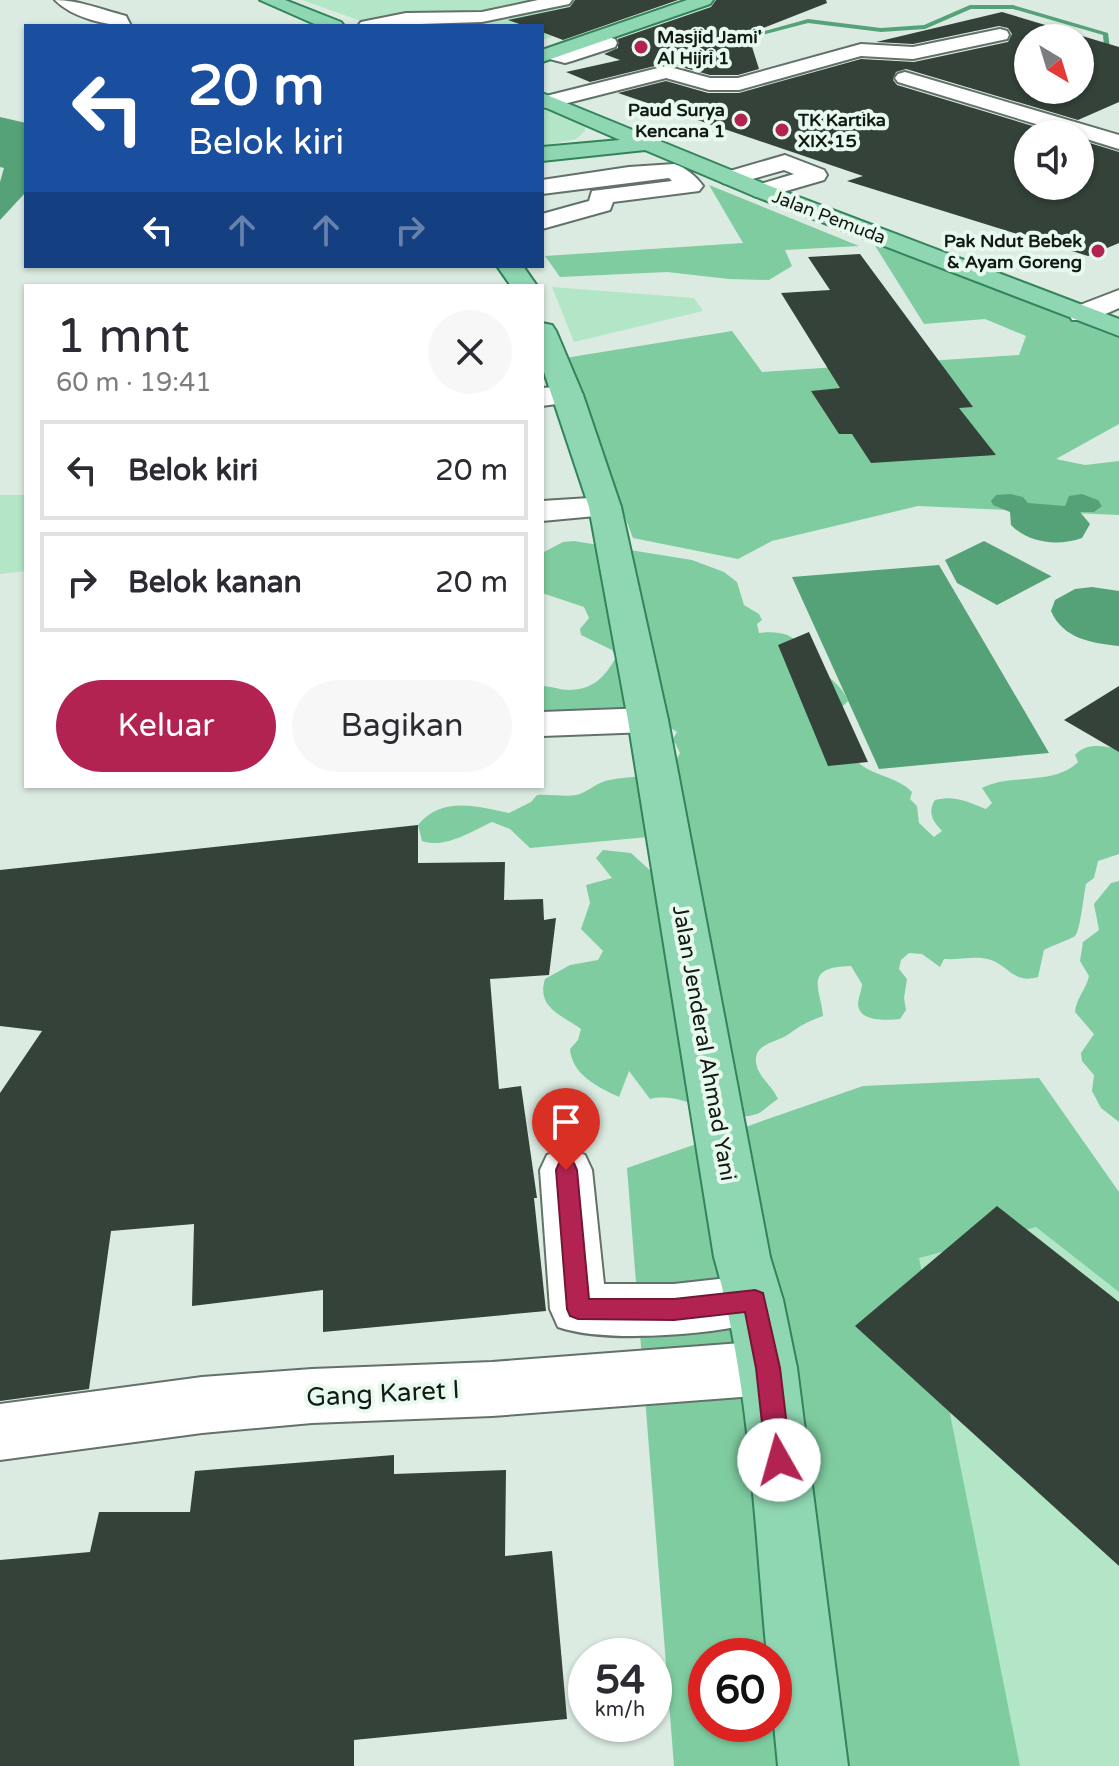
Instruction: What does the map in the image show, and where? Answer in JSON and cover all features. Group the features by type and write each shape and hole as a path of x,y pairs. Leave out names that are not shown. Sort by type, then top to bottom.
{"main road":[{"path":"269,0 330,24"},
{"path":"555,54 680,0"},
{"path":"555,54 704,0"},
{"name":"Jalan Pemuda","path":"548,102 649,144 675,163 731,178 1119,328"},
{"path":"544,154 649,144"},
{"name":"Jalan Jenderal Ahmad Yani","path":"544,341 555,396 605,507 648,720 742,1257 755,1300 768,1368 813,1766"}],"street":[{"path":"64,0 83,11 120,20 121,24"},
{"path":"377,24 406,18 482,17 563,0"},
{"path":"548,102 666,72 709,84 739,84 861,50 878,55 904,53 1000,35"},
{"path":"555,54 608,43"},
{"path":"905,78 1119,142"},
{"path":"548,102 620,88"},
{"path":"731,178 785,162 816,175 762,191"},
{"path":"548,186 629,174 675,163 691,186 600,196 602,205"},
{"path":"548,186 602,205"},
{"path":"544,221 602,205"},
{"path":"1082,314 1119,298"},
{"path":"544,511 605,507"},
{"path":"544,724 648,720"},
{"path":"566,1170 578,1309 674,1309 755,1300"},
{"name":"Gang Karet I","path":"0,1432 202,1405 312,1396 492,1389 768,1368"}],"shaded area":[{"path":"302,0 664,0 544,39 544,24 369,24"},
{"path":"544,107 585,124 585,131 576,139 544,146"},
{"path":"0,117 24,123 24,194 0,220 0,182 4,168 0,167"},
{"path":"709,185 859,246 785,250 792,266 769,280 667,272 560,277 545,256 743,243"},
{"path":"874,244 1119,331 1119,424 1056,459 1085,465 1119,461 1119,515 918,506 772,541 738,559 633,538 565,358 732,331 762,372 1019,355 1026,336 985,319 924,324"},
{"path":"552,287 694,298 703,311 574,342"},
{"path":"1082,494 1098,500 1102,506 1094,512 1080,512 1090,524 1082,538 1045,542 1018,531 1011,525 1010,512 993,505 991,501 996,495 1023,497 1028,503 1065,506 1069,496"},
{"path":"0,495 24,495 24,571 0,574"},
{"path":"574,541 692,560 724,572 737,582 744,605 759,614 762,620 757,624 759,633 781,633 796,640 842,690 848,701 842,707 855,759 869,770 897,781 912,792 910,799 917,806 919,823 934,837 942,831 932,817 935,800 955,799 986,809 992,803 982,788 1006,781 1057,774 1078,762 1075,755 1084,748 1101,746 1119,749 1119,854 1098,861 1094,878 1086,884 1075,936 1044,950 1038,977 1030,979 1018,977 986,959 944,959 940,967 922,954 909,953 901,960 899,969 907,979 906,1010 900,1019 875,1019 863,1014 858,1004 862,984 851,966 826,970 818,981 823,1016 766,1045 757,1053 757,1067 778,1099 757,1114 730,1115 677,1099 650,1099 629,1071 619,1097 587,1079 576,1066 570,1049 578,1040 581,1029 547,1004 543,989 545,979 570,965 598,960 603,951 581,929 590,903 586,885 612,878 596,858 603,850 631,853 654,874 648,837 530,848 510,829 492,822 457,838 431,843 422,841 418,825 437,810 448,807 472,806 509,813 531,802 537,795 576,795 605,781 657,772 674,762 680,753 673,739 677,732 663,723 544,711 544,686 569,690 585,688 603,676 616,657 612,650 581,635 580,629 589,618 584,607 544,594 544,552 563,542"},
{"path":"984,541 1052,576 997,605 957,583 945,560"},
{"path":"939,565 1049,753 879,769 792,577"},
{"path":"1092,587 1119,591 1119,646 1089,641 1071,634 1051,611 1055,600 1075,589"},
{"path":"1119,881 1119,1122 1101,1108 1092,1091 1094,1075 1082,1061 1081,1053 1094,1034 1075,1012 1089,976 1080,961 1083,942 1099,930 1094,904 1111,883"},
{"path":"1039,1078 1119,1192 1119,1292 1036,1227 919,1258 1020,1766 674,1766 672,1638 664,1638 627,1168 863,1086"},
{"path":"938,1184 1119,1262 1119,1766 955,1766 873,1229"}],"building":[{"path":"575,0 678,0 563,40 544,33 544,24 519,24 508,20 570,7"},
{"path":"716,0 826,0 827,3 748,34 759,69 738,75 710,75 667,63 590,82 566,72 620,60 604,54 618,48 618,39 711,7"},
{"path":"1002,12 1042,24 1014,24 1014,101 906,69 896,72 893,80 897,85 1014,120 1014,200 1094,200 1094,144 1119,152 1119,243 1088,256 847,181 863,176 618,93 666,81 708,93 739,93 861,59 914,62 1008,42 1012,34 1008,28 999,26 913,44 876,42"},
{"path":"1094,40 1119,47 1119,102 1078,120 1024,104 1094,104"},
{"path":"860,254 973,407 959,408 996,455 871,463 852,434 839,434 811,391 840,388 781,293 830,290 808,257"},
{"path":"809,632 868,762 828,766 778,645"},
{"path":"1119,686 1119,752 1064,720"},
{"path":"418,825 418,863 505,862 504,900 543,899 544,920 556,918 549,975 490,979 499,1089 521,1086 537,1198 534,1198 546,1311 323,1332 323,1290 192,1306 194,1224 111,1231 89,1389 0,1401 0,1093 42,1031 0,1026 0,870"},
{"path":"997,1206 1119,1302 1119,1566 855,1326"},
{"path":"394,1455 394,1474 506,1470 505,1556 552,1551 567,1719 354,1740 354,1766 0,1766 0,1560 90,1552 99,1512 190,1512 195,1471"}],"waterway":[{"path":"732,41 808,21 881,30 925,27 970,7 1013,7 1072,24"},
{"path":"1094,31 1106,34 1107,49 1094,49"}],"place":[{"name":"Masjid Jami' Al Hijri 1","path":"641,47"},
{"name":"Paud Surya Kencana 1","path":"741,120"},
{"name":"TK Kartika XIX-15","path":"782,130"},
{"name":"Pak Ndut Bebek & Ayam Goreng","path":"1098,251"}],"route":[{"path":"566,1170 578,1309 674,1309 755,1300 768,1368 779,1460"}]}
